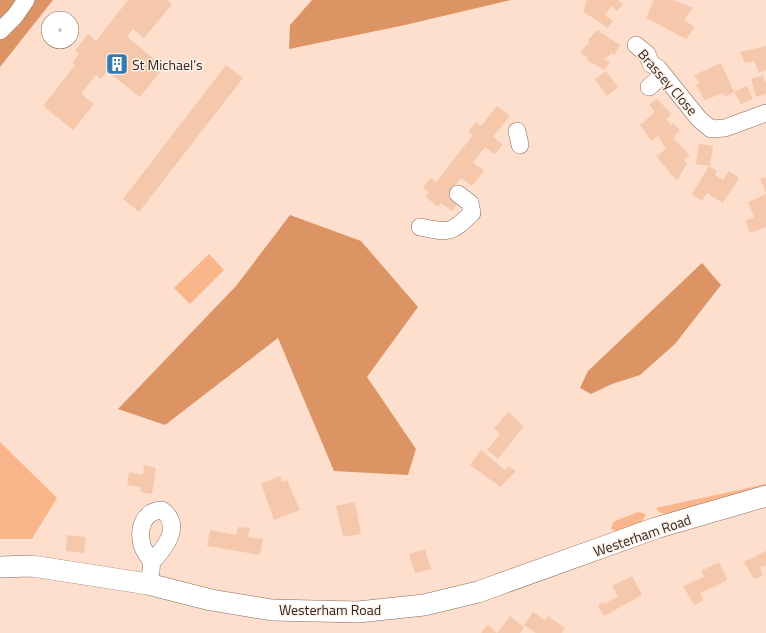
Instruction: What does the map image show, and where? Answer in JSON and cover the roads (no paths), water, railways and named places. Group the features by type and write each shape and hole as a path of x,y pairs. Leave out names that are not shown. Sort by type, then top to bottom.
{"main road":[{"name":"Westerham Road","path":"0,567 32,566 148,584 211,600 272,610 358,612 424,605 491,588 656,528 766,496"}],"street":[{"path":"0,31 15,16 26,0"},
{"name":"Brassey Close","path":"636,45 647,54 651,64 658,68 699,119 711,129 725,128 766,113"},
{"path":"649,87 663,75"},
{"path":"420,227 444,232 455,229 476,215 470,203 458,194"},
{"path":"148,584 152,563"}],"place":[{"name":"St Michael's","path":"117,64"}]}
